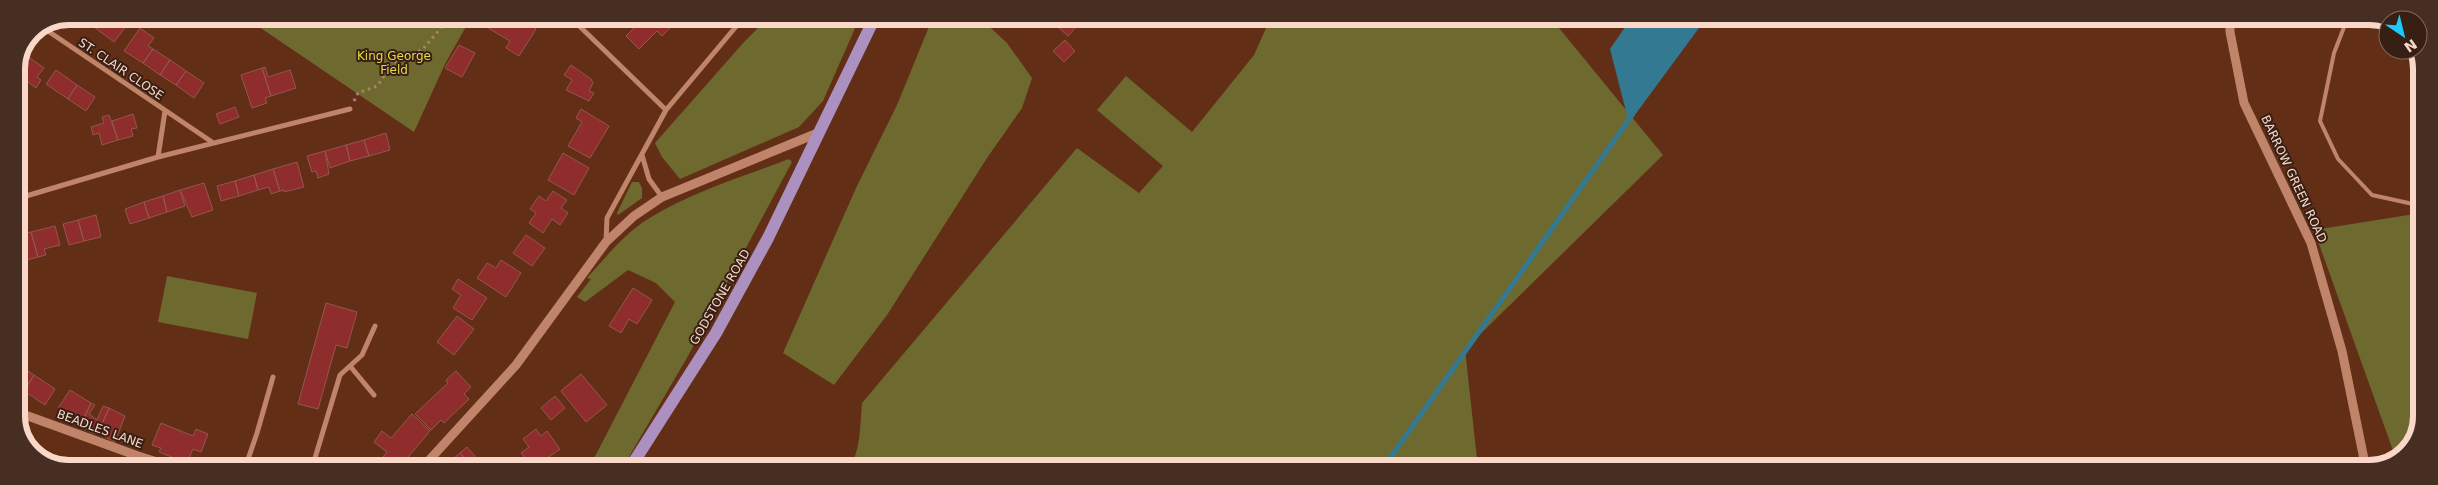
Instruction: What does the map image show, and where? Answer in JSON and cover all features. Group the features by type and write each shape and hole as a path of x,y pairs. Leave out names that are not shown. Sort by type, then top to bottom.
{"main road":[{"name":"GODSTONE ROAD","path":"635,460 716,334 768,238 821,132 870,25"}],"street":[{"path":"578,25 666,110"},
{"path":"606,242 607,218 666,110 737,25"},
{"name":"BARROW GREEN ROAD","path":"2230,25 2244,102 2311,243 2342,350 2364,460"},
{"name":"ST. CLAIR CLOSE","path":"47,30 212,142"},
{"path":"25,196 158,156 350,109"},
{"name":"ST. CLAIR CLOSE","path":"158,156 165,110"},
{"path":"429,460 516,365 606,242 634,216 662,197 821,132"},
{"path":"642,155 650,179 662,197"},
{"path":"314,460 340,375 362,355 375,326"},
{"path":"350,366 374,395"},
{"path":"248,460 273,376"},
{"name":"BEADLES LANE","path":"25,415 151,460"}],"lane":[{"path":"2345,25 2334,53 2320,121 2338,159 2372,195 2413,204"}],"path":[{"path":"350,109 358,94 377,86 392,65 423,49 443,25"}],"green space":[{"name":"King George Field","path":"256,25 467,25 445,64 414,132"},
{"path":"761,25 856,25 823,101 799,127 680,179 662,157 655,143"},
{"path":"930,25 988,25 1007,43 1032,78 1022,108 987,158 887,315 834,385 783,353 856,188 897,105"},
{"path":"1267,25 1557,25 1663,155 1465,349 1477,460 853,460 858,446 862,403 1077,148 1139,193 1163,166 1097,110 1126,76 1192,132 1254,55"},
{"path":"789,159 792,162 688,356 627,460 593,460 675,302 656,283 628,270 585,302 577,297 591,279 587,278 608,254 639,225 664,209"},
{"path":"632,182 639,182 642,188 642,198 618,215 617,213"},
{"path":"2413,214 2413,416 2410,433 2406,441 2394,452 2314,230"},
{"path":"167,276 257,293 248,339 158,322"}],"water":[{"path":"1626,25 1701,25 1629,123 1610,49"}],"building":[{"path":"95,25 127,25 114,42 94,27"},
{"path":"490,25 530,25 536,29 519,56 506,48 510,41 488,28"},
{"path":"637,25 672,26 662,36 657,31 639,49 626,36"},
{"path":"1056,25 1078,25 1068,36"},
{"path":"140,28 154,38 148,46 153,49 143,63 124,51"},
{"path":"1065,40 1075,51 1064,62 1053,51"},
{"path":"459,45 475,53 462,77 445,68"},
{"path":"153,49 170,60 160,75 143,63"},
{"path":"27,56 44,68 37,77 41,80 36,88 25,80"},
{"path":"170,60 186,71 176,85 160,75"},
{"path":"571,65 591,79 593,83 589,91 594,93 589,101 566,90 572,80 564,75"},
{"path":"265,67 268,77 290,70 296,88 271,96 262,68"},
{"path":"262,68 271,96 265,98 267,103 252,108 241,75"},
{"path":"56,70 77,85 68,99 46,84"},
{"path":"186,71 204,83 194,98 176,85"},
{"path":"77,85 95,97 86,111 68,99"},
{"path":"235,107 239,117 220,124 216,114"},
{"path":"581,109 609,126 590,158 568,146 582,122 576,118"},
{"path":"133,114 137,128 131,129 133,136 118,140 112,121"},
{"path":"109,115 118,140 102,145 99,133 93,135 91,127 104,123 102,117"},
{"path":"386,133 390,150 369,156 364,140"},
{"path":"364,140 369,156 350,161 346,145"},
{"path":"346,145 350,161 330,168 325,151"},
{"path":"325,151 329,174 318,178 316,171 312,172 307,156"},
{"path":"563,153 589,168 574,195 548,180"},
{"path":"297,162 304,187 284,192 284,190 280,191 273,169"},
{"path":"273,169 280,191 271,194 269,187 258,190 254,175"},
{"path":"254,175 258,190 239,196 235,181"},
{"path":"235,181 239,196 221,201 217,186"},
{"path":"204,183 213,210 192,217 180,190"},
{"path":"180,190 185,206 167,212 163,196"},
{"path":"553,191 567,200 561,208 568,213 560,225 552,219 543,233 529,223 536,213 530,209 539,196 546,201"},
{"path":"163,196 167,212 149,218 144,202"},
{"path":"144,202 149,218 130,224 125,209"},
{"path":"96,215 101,237 84,241 78,220"},
{"path":"78,220 84,241 69,245 63,224"},
{"path":"55,226 60,245 44,249 46,255 38,257 31,232"},
{"path":"31,232 38,257 25,261 25,234"},
{"path":"526,235 545,248 532,266 513,253"},
{"path":"501,260 521,273 506,297 477,278 487,263 496,268"},
{"path":"458,279 487,298 472,320 453,308 461,295 452,289"},
{"path":"633,288 652,300 637,324 629,319 621,333 609,326"},
{"path":"326,303 357,312 347,348 336,345 318,409 298,404"},
{"path":"457,316 474,329 454,355 437,342"},
{"path":"25,369 34,375 25,389"},
{"path":"456,371 471,387 464,394 469,399 444,423 441,420 431,430 415,414 448,383 446,380"},
{"path":"581,374 607,405 586,422 561,391"},
{"path":"34,375 55,389 45,405 25,392"},
{"path":"70,390 91,403 81,422 58,408"},
{"path":"555,396 565,408 551,420 541,408"},
{"path":"91,403 95,405 89,414 97,420 103,406 109,408 98,433 92,433 81,426"},
{"path":"109,408 125,416 115,442 98,433"},
{"path":"412,414 430,431 406,460 381,460 387,452 374,442 382,431 391,438"},
{"path":"161,423 193,436 196,429 208,434 201,452 193,449 188,460 179,460 159,452 161,448 152,445"},
{"path":"536,429 541,436 547,431 560,449 544,460 527,460 521,453 529,447 523,439"},
{"path":"467,447 478,460 467,460 460,453"},
{"path":"460,453 466,460 454,460"}],"waterway":[{"path":"1389,460 1632,115"}]}
